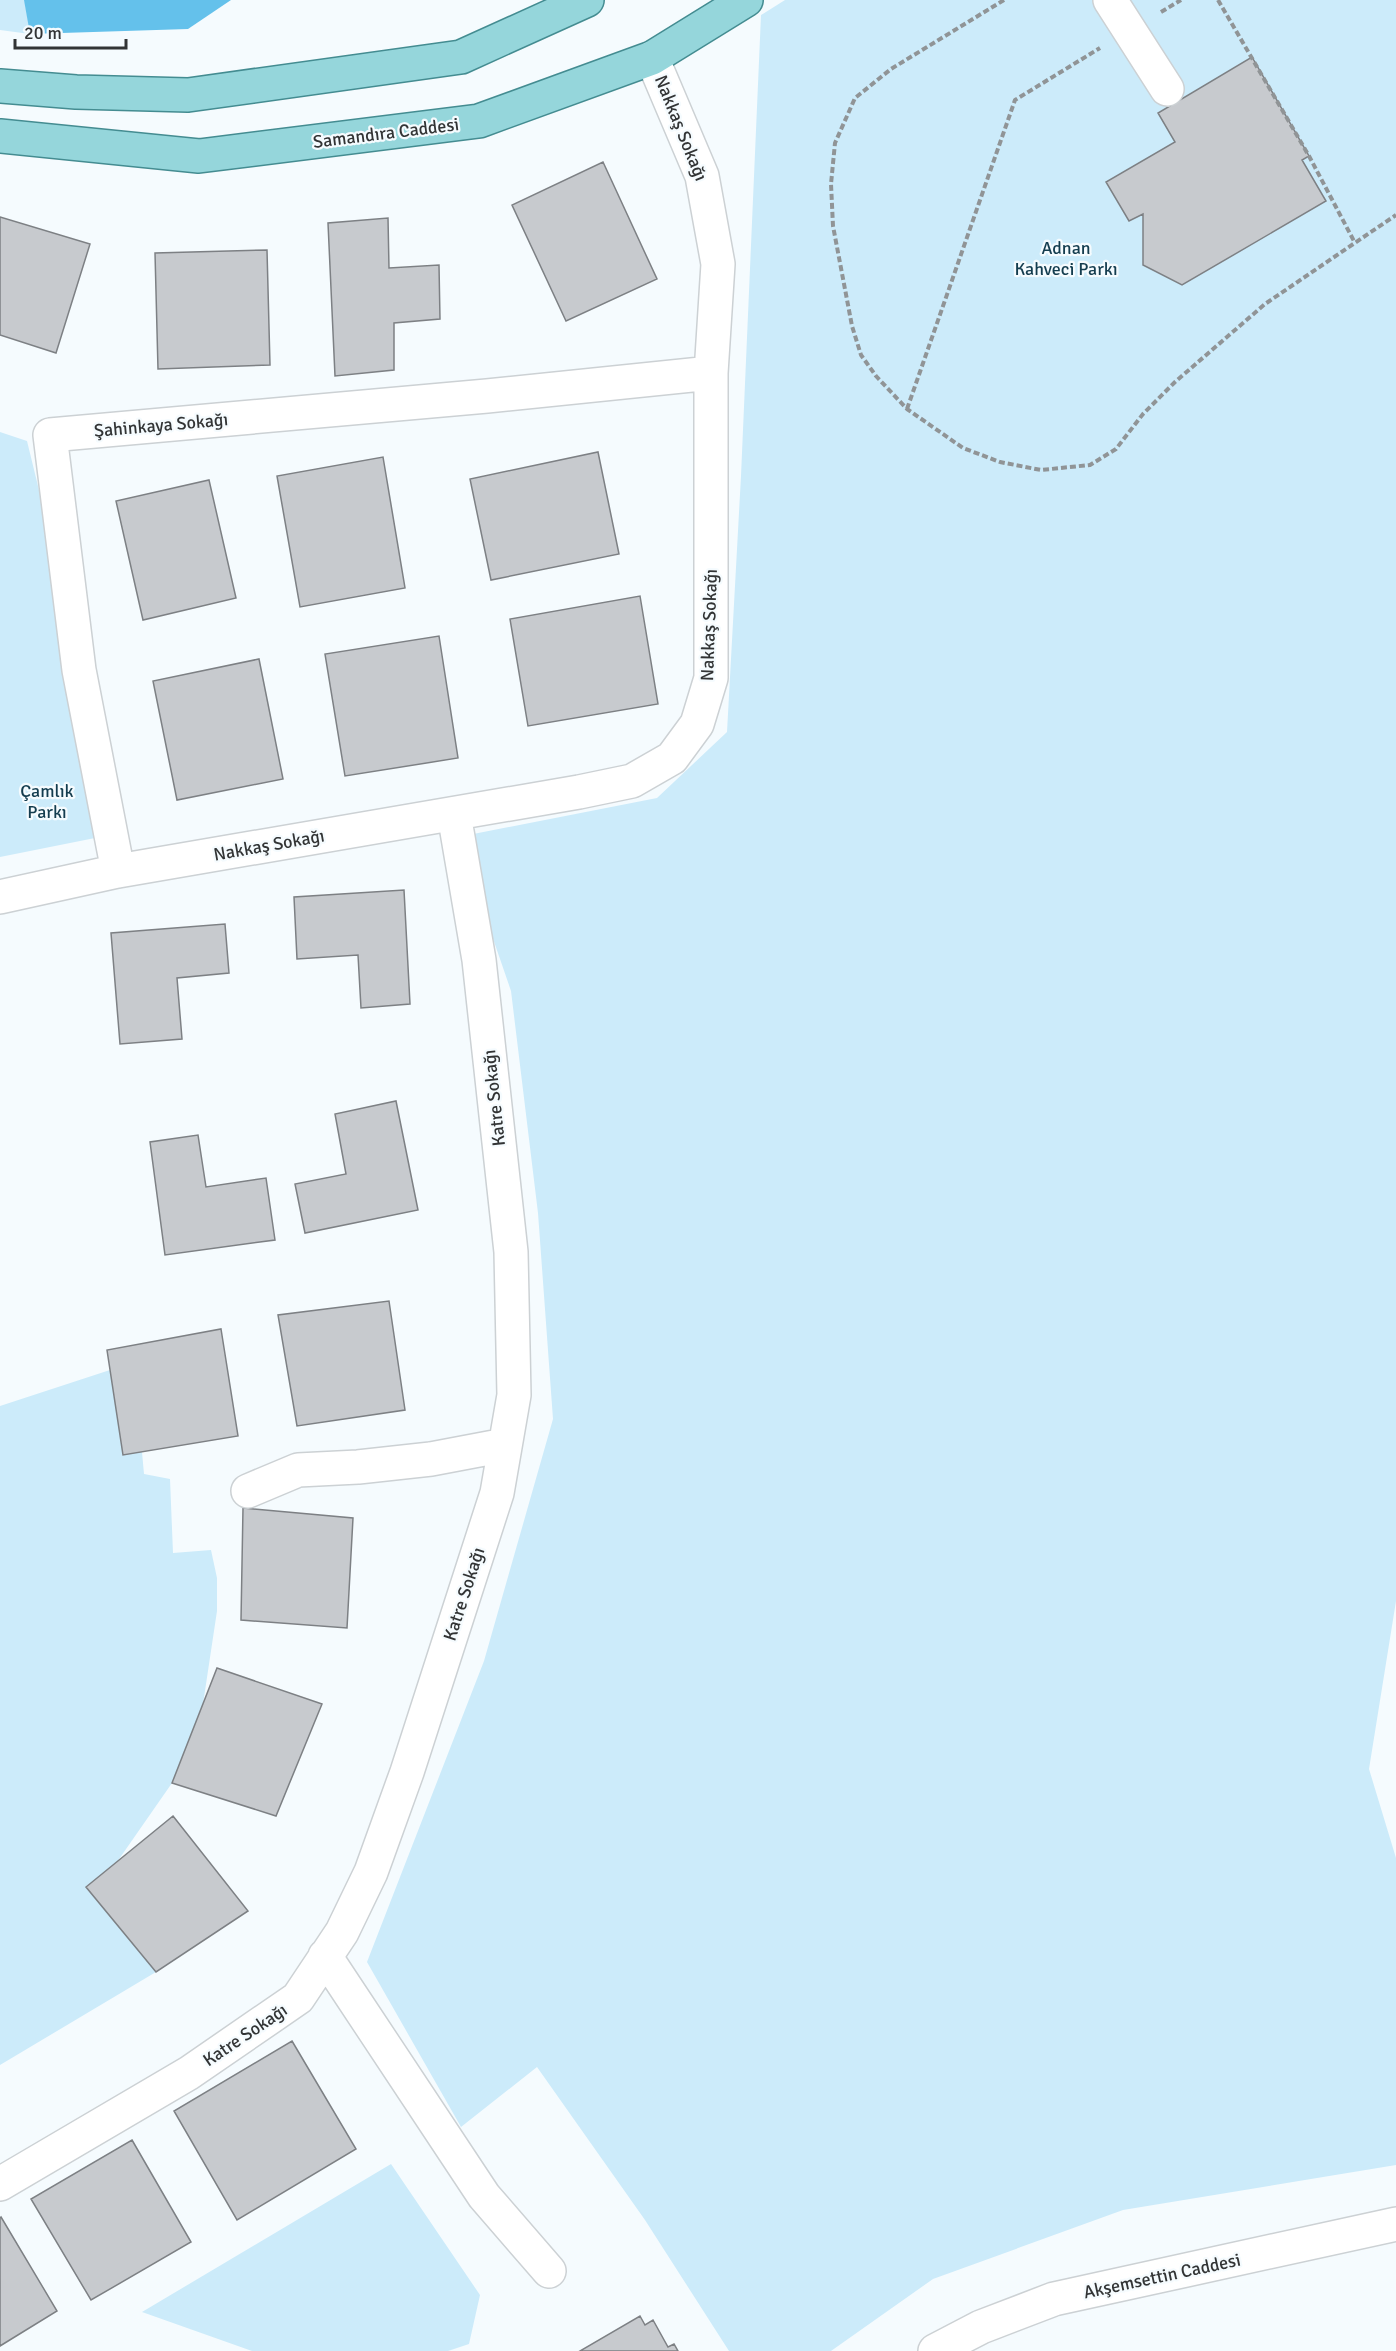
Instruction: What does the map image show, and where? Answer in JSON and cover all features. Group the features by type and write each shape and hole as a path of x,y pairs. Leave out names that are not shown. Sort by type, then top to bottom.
{"main road":[{"path":"0,86 76,92 188,95 462,57 587,0"},
{"name":"Samandıra Caddesi","path":"0,136 199,156 479,121 652,58 746,0"}],"street":[{"path":"1110,0 1167,89"},
{"name":"Nakkaş Sokağı","path":"0,897 118,871 579,792 632,781 672,758 697,724 711,678 711,373 718,264 702,176 652,58"},
{"name":"Şahinkaya Sokağı","path":"118,871 79,670 50,435 487,396 711,373"},
{"name":"Katre Sokağı","path":"0,2184 189,2073 298,1998 342,1932 372,1872 407,1772 497,1493 514,1395 511,1252 479,960 454,814"},
{"path":"248,1491 298,1470 358,1467 431,1459 505,1445"},
{"path":"325,1956 484,2196 549,2271"},
{"name":"Akşemsettin Caddesi","path":"935,2351 981,2327 1054,2300 1396,2224"}],"path":[{"path":"1004,0 891,69 855,98 835,143 831,184 833,226 852,326 861,355 876,376 907,409 963,448 1000,462 1041,470 1090,465 1116,449 1143,414 1175,382 1265,304 1396,215"},
{"path":"907,409 1015,100 1181,0"},
{"path":"1218,0 1309,156 1355,243"}],"green space":[{"path":"0,0 26,0 30,34 0,30"},
{"name":"Adnan Kahveci Parkı","path":"785,0 1396,0 1396,1601 1369,1769 1396,1858 1396,2165 1123,2210 933,2279 831,2351 729,2351 645,2220 537,2067 461,2127 367,1962 484,1661 553,1419 538,1213 511,991 458,837 657,798 727,732 741,476 761,15"},
{"name":"Çamlık Parkı","path":"0,432 27,441 48,527 100,837 0,857"},
{"path":"110,1370 123,1454 142,1452 144,1474 170,1479 173,1553 211,1550 217,1578 217,1611 203,1704 172,1783 117,1862 86,1887 156,1972 0,2065 0,1406"},
{"path":"391,2164 480,2295 469,2344 448,2351 252,2351 142,2312"}],"shaded area":[{"path":"24,0 231,0 188,29 30,34"}],"building":[{"path":"1252,57 1309,156 1302,160 1326,201 1182,285 1143,265 1143,214 1129,221 1106,182 1175,142 1158,113"},
{"path":"603,162 657,279 566,321 512,205"},
{"path":"0,217 90,244 56,353 0,335"},
{"path":"388,218 389,268 439,265 440,319 394,323 394,370 335,376 328,223"},
{"path":"267,250 270,365 158,369 155,253"},
{"path":"598,452 619,554 491,580 470,479"},
{"path":"383,457 405,588 300,607 277,476"},
{"path":"209,480 236,598 143,620 116,501"},
{"path":"640,596 658,704 528,726 510,619"},
{"path":"439,636 458,758 345,776 325,654"},
{"path":"259,659 283,779 177,800 153,681"},
{"path":"404,890 410,1004 361,1008 358,955 297,959 294,897"},
{"path":"225,924 229,973 177,978 182,1039 120,1044 111,933"},
{"path":"396,1101 418,1210 305,1233 295,1184 346,1174 335,1114"},
{"path":"198,1135 206,1187 266,1178 275,1240 165,1255 150,1142"},
{"path":"389,1301 405,1410 297,1426 278,1315"},
{"path":"221,1329 238,1436 123,1455 107,1350"},
{"path":"243,1508 353,1518 347,1628 241,1620"},
{"path":"217,1668 322,1704 276,1816 172,1783"},
{"path":"173,1816 248,1911 156,1972 86,1887"},
{"path":"292,2041 356,2149 237,2220 174,2111"},
{"path":"132,2140 191,2242 91,2300 31,2199"},
{"path":"0,2218 57,2311 0,2346"},
{"path":"640,2316 645,2325 653,2320 668,2347 674,2344 678,2351 580,2351"}]}
